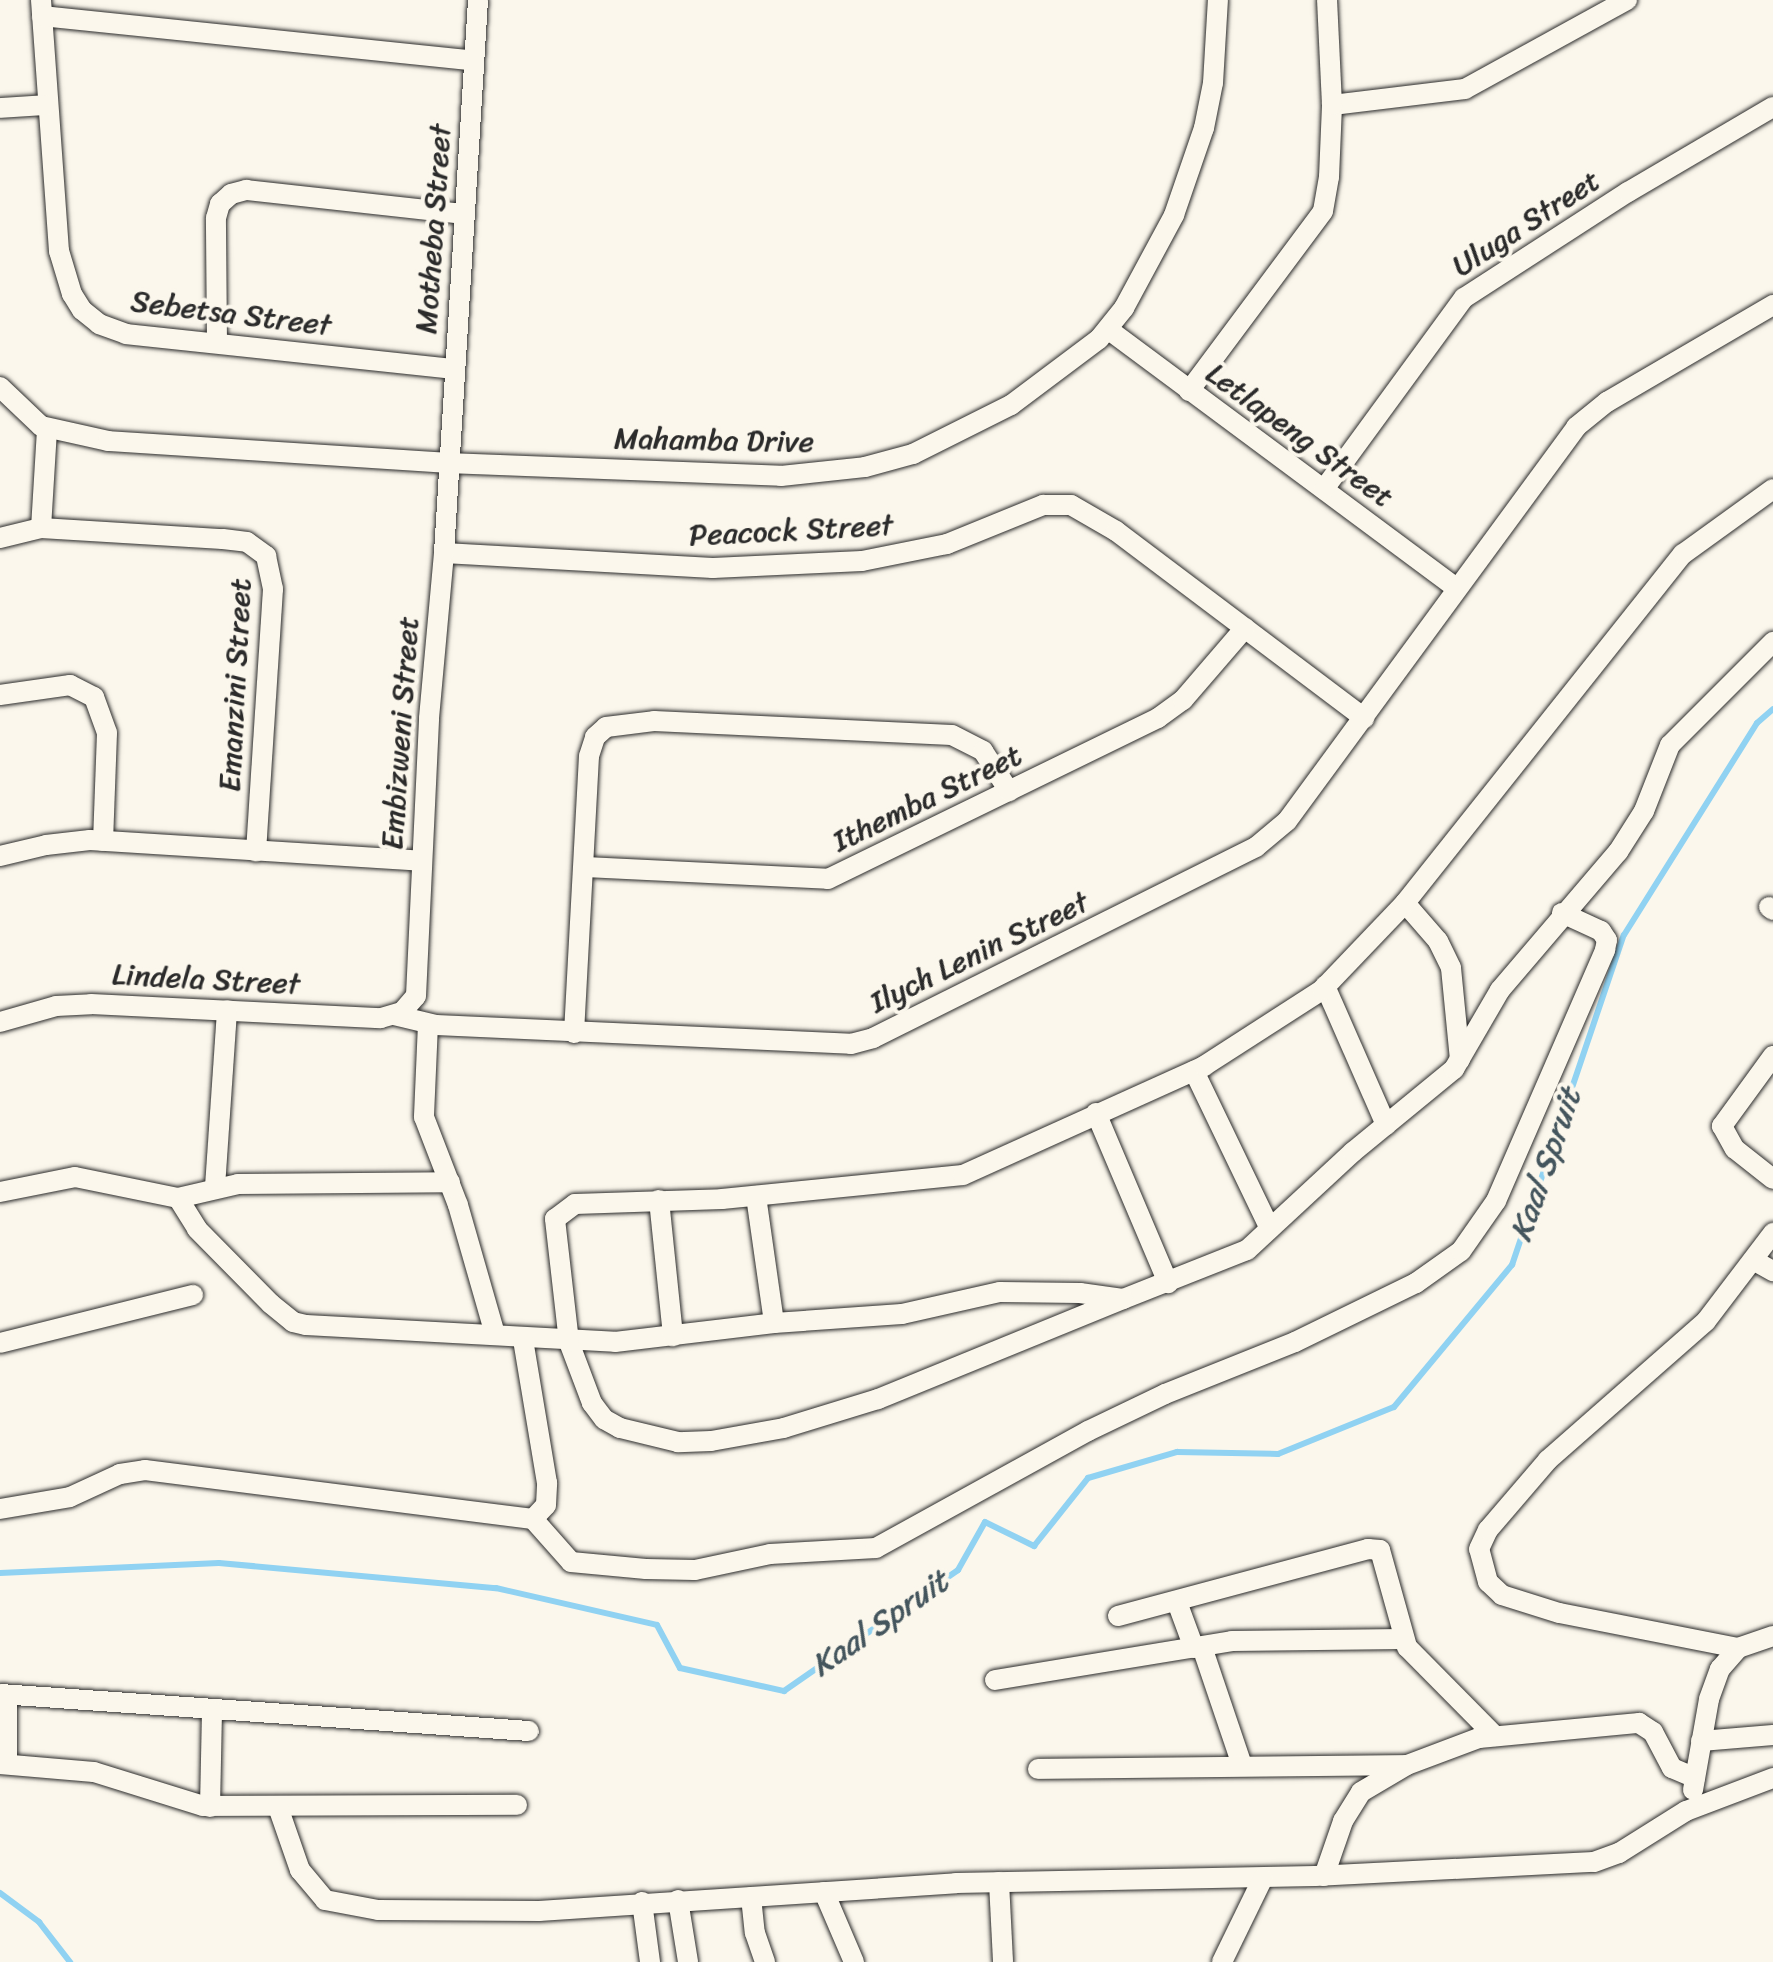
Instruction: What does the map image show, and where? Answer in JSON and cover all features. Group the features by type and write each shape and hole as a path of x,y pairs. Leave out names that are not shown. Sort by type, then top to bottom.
{"street":[{"name":"Motheba Street","path":"448,463 478,0"},
{"name":"Mahamba Drive","path":"0,387 32,420 47,429 108,441 448,463 781,476 865,467 930,448 975,426 1109,330 1150,265 1174,216 1204,128 1213,82 1218,0"},
{"path":"1189,391 1323,211 1329,178 1332,105 1327,0"},
{"path":"1332,105 1465,89 1627,0"},
{"path":"41,8 474,61"},
{"name":"Sebetsa Street","path":"41,8 59,251 72,294 82,310 99,324 126,334 454,369"},
{"path":"0,108 46,104"},
{"name":"Uluga Street","path":"1324,489 1464,298 1652,177 1773,108"},
{"path":"217,343 216,218 220,204 231,194 246,190 464,214"},
{"name":"Ilych Lenin Street","path":"428,1024 838,1045 873,1038 1267,841 1364,718 1455,587 1576,427 1607,402 1773,305"},
{"name":"Letlapeng Street","path":"1109,330 1455,587"},
{"path":"41,528 47,429"},
{"name":"Embizweni Street","path":"401,1010 419,977 421,861 448,463"},
{"path":"1773,489 1683,554 1646,595 1405,903 1325,986 1194,1071 964,1175 756,1196 575,1204 557,1215 569,1342 592,1402 608,1422 678,1442 710,1441 784,1428 906,1390 1242,1253 1461,1062 1500,990 1562,913 1611,862 1632,831 1670,745 1773,642"},
{"name":"Peacock Street","path":"444,553 712,568 862,561 947,544 1036,507 1060,504 1092,514 1364,718"},
{"name":"Emanzini Street","path":"0,538 41,528 240,540 266,556 273,589 256,851"},
{"name":"Ithemba Street","path":"585,866 821,881 878,858 1177,706 1245,628"},
{"path":"0,696 62,685 79,687 94,697 107,733 103,841"},
{"path":"574,1033 590,749 598,733 616,722 952,734 983,751 1008,791"},
{"path":"0,856 46,845 103,841 421,861"},
{"path":"1405,903 1438,941 1451,968 1461,1062"},
{"path":"0,1509 70,1497 120,1474 145,1470 533,1520 571,1562 694,1570 770,1554 876,1548 1118,1416 1295,1342 1416,1283 1462,1250 1496,1201 1605,950 1607,940 1601,931 1562,913"},
{"path":"1325,986 1386,1125"},
{"name":"Lindela Street","path":"0,1022 80,1004 364,1018 401,1010 428,1024"},
{"path":"215,1188 226,1010"},
{"path":"428,1024 424,1114 450,1182 495,1334"},
{"path":"1773,1056 1722,1126 1734,1148 1773,1179"},
{"path":"1194,1071 1270,1229"},
{"path":"1096,1113 1168,1282"},
{"path":"0,1192 91,1177 178,1198 215,1188 450,1182"},
{"path":"756,1196 774,1322"},
{"path":"178,1198 204,1236 293,1322 569,1342 902,1314 1014,1291 1123,1299"},
{"path":"659,1200 673,1336"},
{"path":"1738,1648 1560,1613 1502,1595 1488,1582 1479,1549 1488,1530 1538,1470 1694,1333 1773,1233"},
{"path":"1752,1260 1773,1271"},
{"path":"0,1343 193,1295"},
{"path":"524,1339 547,1482 546,1505 533,1520"},
{"path":"1118,1616 1376,1549 1388,1565 1402,1639 1425,1668 1495,1736"},
{"path":"1177,1602 1242,1765"},
{"path":"1686,1810 1714,1684 1728,1657 1738,1648 1773,1636"},
{"path":"995,1680 1248,1640 1402,1639"},
{"path":"518,1806 210,1807 94,1772 3,1764 4,1694 529,1731"},
{"path":"210,1807 212,1711"},
{"path":"1324,1876 1353,1802 1366,1788 1457,1744 1495,1736 1639,1724 1653,1732 1672,1768 1695,1778"},
{"path":"1701,1741 1773,1736"},
{"path":"1038,1769 1407,1765"},
{"path":"278,1806 308,1884 325,1900 378,1910 539,1912 642,1902 999,1882 1324,1876 1500,1870 1594,1862 1620,1853 1686,1810 1773,1778"},
{"path":"1222,1962 1262,1878"},
{"path":"999,1882 1003,1962"},
{"path":"824,1892 854,1962"},
{"path":"751,1897 764,1962"},
{"path":"678,1900 688,1962"},
{"path":"642,1902 650,1962"}],"waterway":[{"name":"Kaal Spruit","path":"0,1573 219,1563 496,1588 657,1625 680,1668 784,1691 958,1570 985,1522 1034,1546 1088,1478 1177,1452 1278,1454 1394,1407 1512,1265 1624,935 1757,723 1773,709"},
{"path":"0,1893 39,1922 70,1962"}]}
